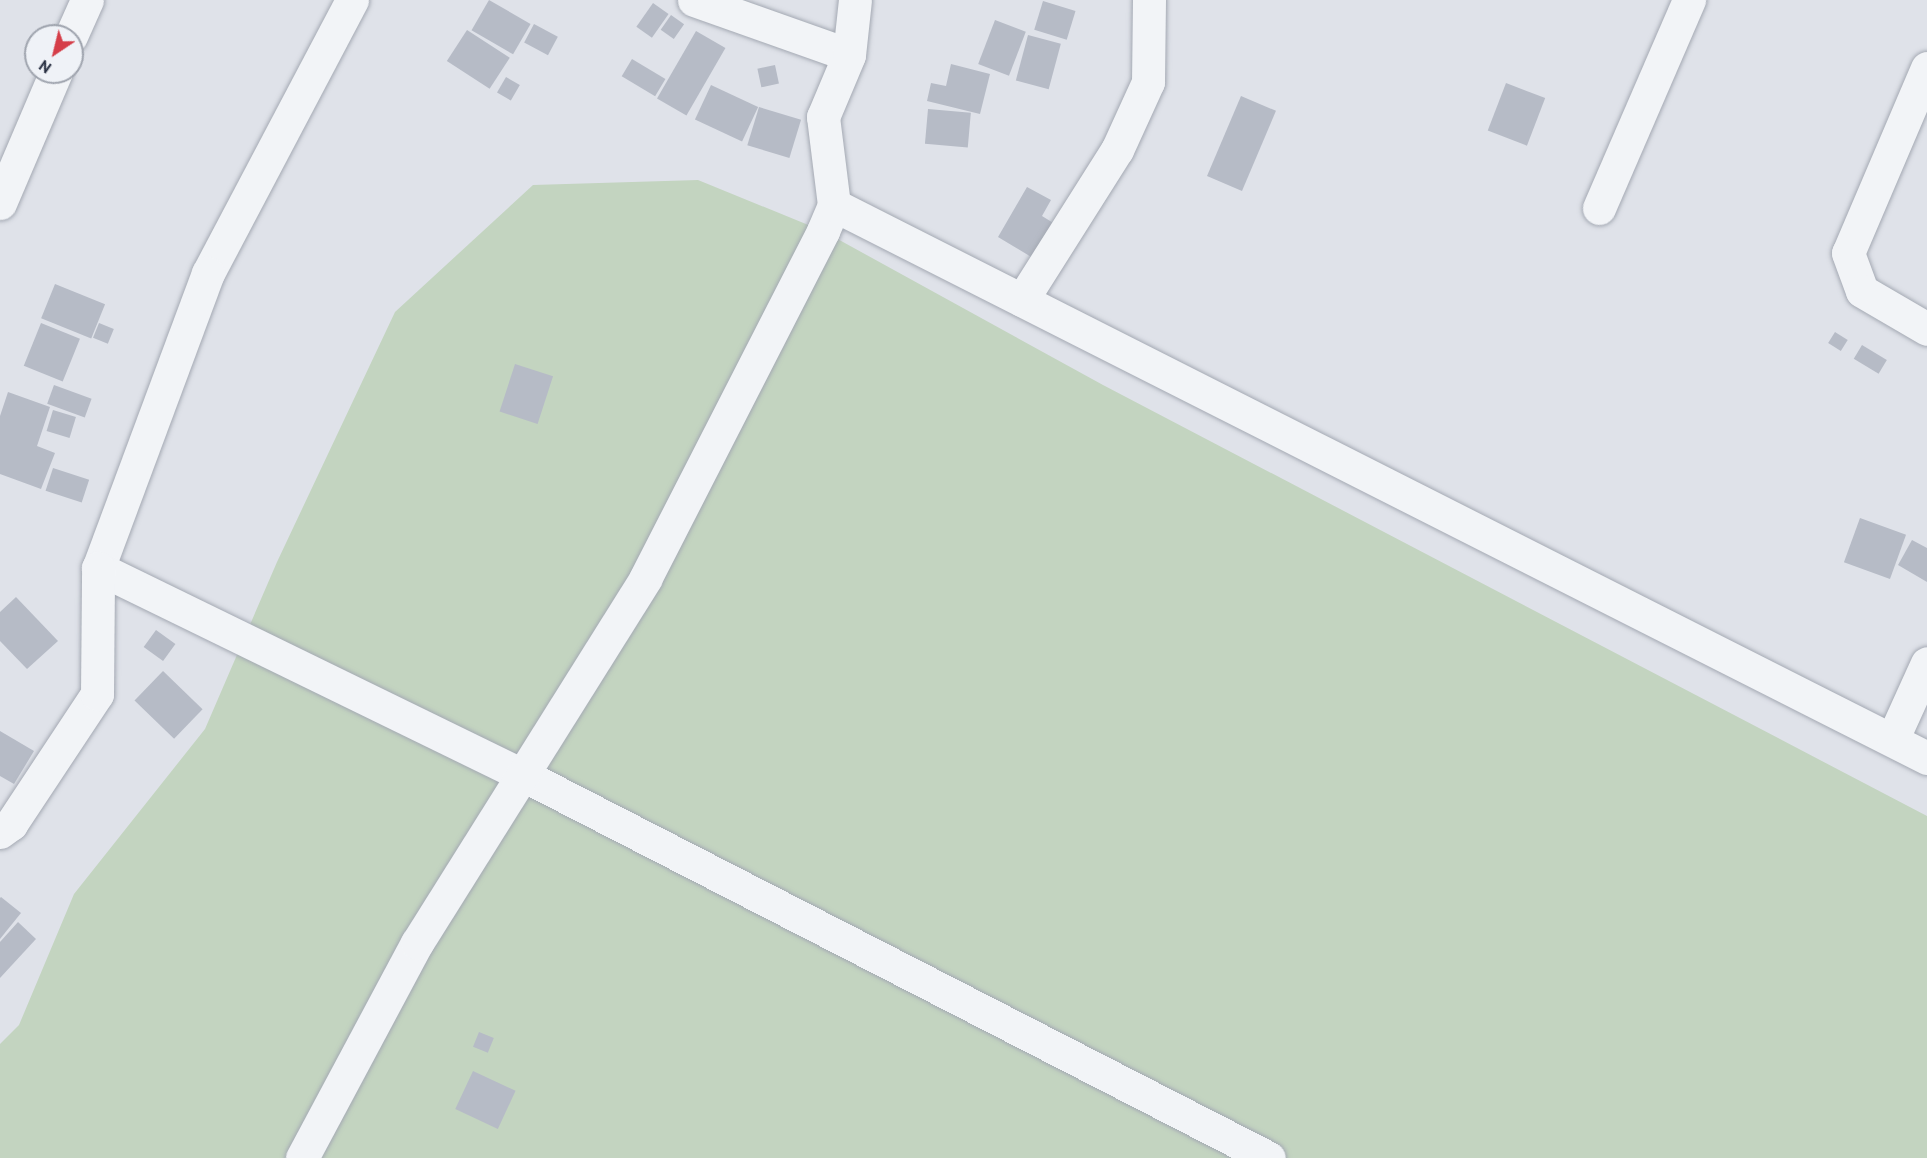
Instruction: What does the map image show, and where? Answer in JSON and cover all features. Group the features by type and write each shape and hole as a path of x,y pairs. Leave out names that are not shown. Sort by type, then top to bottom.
{"street":[{"path":"76,24 87,0"},
{"path":"0,832 11,824 97,694 98,568 208,273 352,0"},
{"path":"694,0 849,55"},
{"path":"302,1158 417,943 525,776 645,579 834,205 823,117 849,55 855,0"},
{"path":"1022,300 1117,150 1148,81 1149,0"},
{"path":"1599,208 1689,0"},
{"path":"1927,68 1848,253 1862,291 1927,329"},
{"path":"0,203 51,84"},
{"path":"834,205 1218,402 1893,738 1927,758"},
{"path":"98,568 525,776 1269,1158"},
{"path":"1893,738 1927,663"}],"green space":[{"path":"698,180 823,231 1103,385 1927,816 1927,1158 0,1158 0,1044 19,1025 74,894 205,729 277,562 395,312 533,185"}],"building":[{"path":"489,0 531,24 513,54 472,30"},
{"path":"1043,1 1076,11 1067,40 1034,30"},
{"path":"653,3 669,14 652,38 636,27"},
{"path":"671,15 684,24 674,39 661,30"},
{"path":"995,20 1026,32 1009,76 978,64"},
{"path":"534,24 558,37 548,55 524,43"},
{"path":"467,30 510,58 490,89 447,61"},
{"path":"696,31 725,48 686,116 657,99"},
{"path":"1028,35 1061,44 1049,89 1016,80"},
{"path":"632,59 665,79 655,96 622,76"},
{"path":"951,64 990,74 980,114 927,101 931,83 946,86"},
{"path":"775,65 779,84 761,87 757,69"},
{"path":"506,77 520,85 511,101 497,93"},
{"path":"1506,83 1545,98 1527,146 1488,131"},
{"path":"711,85 758,107 742,141 695,119"},
{"path":"1241,96 1276,111 1242,191 1207,176"},
{"path":"759,107 801,120 789,158 747,145"},
{"path":"928,109 971,113 968,148 925,144"},
{"path":"1027,187 1051,200 1042,216 1063,229 1043,264 998,237"},
{"path":"55,284 105,304 91,339 41,318"},
{"path":"41,323 80,339 63,381 24,366"},
{"path":"99,323 114,329 108,344 93,338"},
{"path":"1835,332 1848,340 1841,351 1828,343"},
{"path":"1862,345 1887,360 1879,374 1854,359"},
{"path":"515,364 553,376 538,424 500,412"},
{"path":"54,385 92,399 85,417 47,404"},
{"path":"8,392 50,407 37,446 55,453 41,489 0,474 0,416"},
{"path":"53,410 76,417 70,438 47,431"},
{"path":"53,468 89,480 82,503 46,491"},
{"path":"1860,518 1906,535 1890,579 1844,562"},
{"path":"1912,540 1927,548 1927,582 1898,565"},
{"path":"16,597 58,641 27,669 0,641 0,612"},
{"path":"156,630 175,644 163,661 144,647"},
{"path":"163,671 203,709 174,739 135,700"},
{"path":"0,731 34,751 14,784 0,776"},
{"path":"0,898 21,913 0,939"},
{"path":"18,922 36,939 0,978 0,942"},
{"path":"479,1032 494,1038 488,1053 473,1047"},
{"path":"473,1071 516,1091 498,1129 455,1109"}]}
